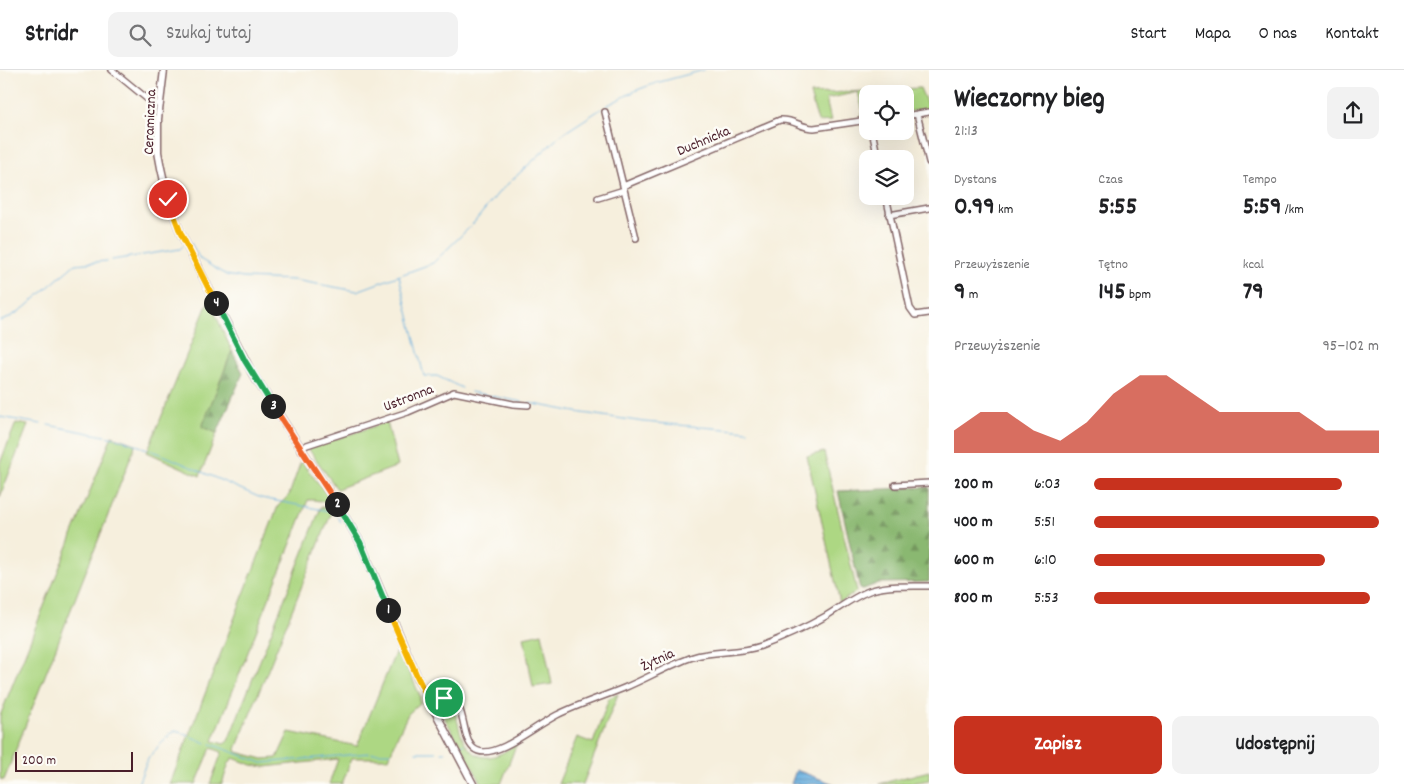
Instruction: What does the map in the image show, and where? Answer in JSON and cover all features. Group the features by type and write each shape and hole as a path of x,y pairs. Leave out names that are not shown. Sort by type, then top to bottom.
{"main road":[{"name":"Ceramiczna","path":"164,70 158,119 158,152 164,184 173,215 245,361 360,542 419,681 474,784"}],"street":[{"path":"112,70 151,102 160,105"},
{"path":"605,112 636,238"},
{"path":"914,114 929,112"},
{"path":"917,114 929,162"},
{"name":"Duchnicka","path":"598,198 780,120 788,120 814,128 859,121"},
{"path":"887,205 910,308 915,315 929,313"},
{"path":"889,215 929,208"},
{"name":"Ustronna","path":"300,449 307,445 408,412 454,392 513,404 528,405"},
{"path":"895,485 929,483"},
{"name":"Żytnia","path":"430,703 444,698 455,703 461,713 466,737 470,745 476,750 489,752 508,744 565,711 622,689 674,664 696,656 736,652 760,646 818,620 861,594 870,591 886,587 929,586"}],"green space":[{"path":"914,88 920,88 929,109 914,111"},
{"path":"859,91 859,96 858,92 826,99 831,121 818,122 810,94"},
{"path":"209,300 232,351 203,427 217,433 200,476 147,452"},
{"path":"232,351 243,373 217,433 202,427"},
{"path":"387,422 398,466 337,489 308,448"},
{"path":"16,423 28,425 0,497 0,463"},
{"path":"112,436 135,444 134,449 4,780 0,779 0,716"},
{"path":"824,452 857,591 840,603 807,456"},
{"path":"301,461 333,503 308,500 213,741 224,744 228,741 321,507 333,509 236,749 237,752 263,759 277,758 289,732 357,746 398,646 420,696 420,703 408,714 389,758 352,758 342,784 329,784 338,759 265,767 252,765 233,758 229,763 222,784 210,784 222,752 211,748 196,784 170,784 278,506 289,495"},
{"path":"929,487 929,582 879,583 861,590 838,491"},
{"path":"542,633 552,684 533,687 524,637"},
{"path":"618,694 583,784 558,784 577,737 593,743 609,698"},
{"path":"444,703 453,708 464,740 470,750 479,756 491,757 497,755 517,743 501,784 482,784 440,710 440,706"},
{"path":"929,771 929,780 906,784 879,784"}],"water":[{"path":"796,770 834,784 791,784"}],"waterway":[{"path":"606,106 637,90 656,83 704,70"},
{"path":"189,242 200,259 226,275 243,278 294,280 357,291 433,263 472,225 499,192 561,135 601,109"},
{"path":"112,260 180,249 183,246"},
{"path":"0,321 7,319 24,308 75,264 107,261"},
{"path":"399,276 424,376 437,376 462,388"},
{"path":"471,392 522,402"},
{"path":"529,403 644,422 748,431"},
{"path":"0,417 41,424"},
{"path":"48,425 120,439 161,454 261,498 329,511 336,515 341,522"},
{"path":"138,784 148,758 172,732 177,731 206,743"},
{"path":"211,744 262,763 369,753"},
{"path":"459,746 464,744"},
{"path":"416,752 436,752"},
{"path":"372,753 390,753"}],"route":[{"path":"168,199 181,234 245,361 360,542 401,641 430,703 444,698"}]}
